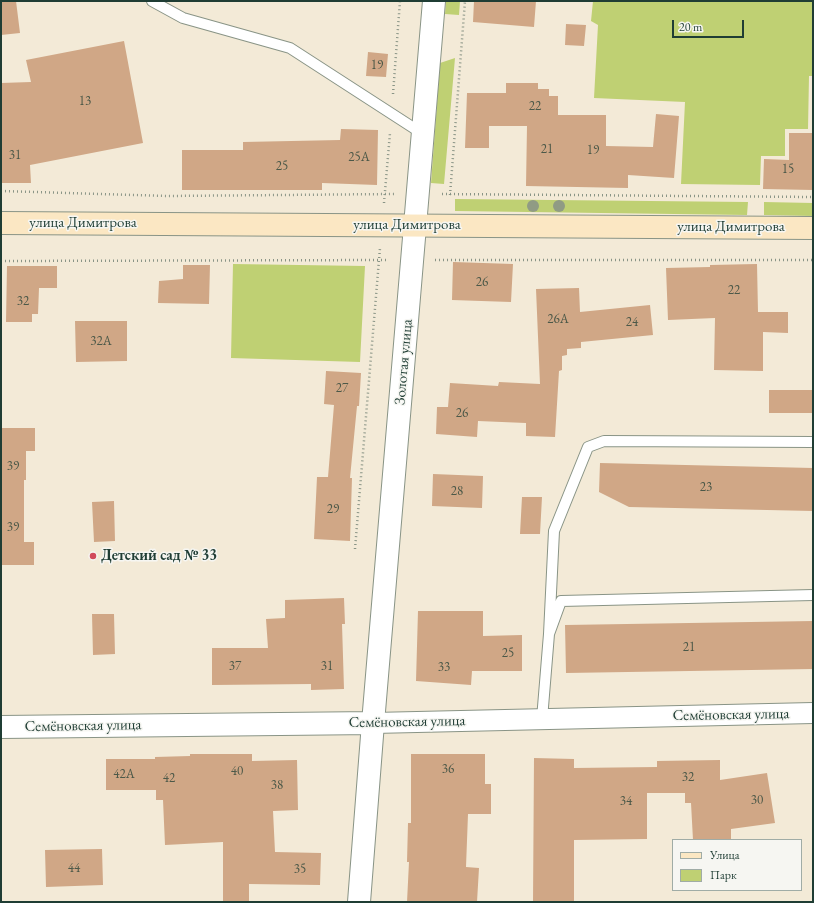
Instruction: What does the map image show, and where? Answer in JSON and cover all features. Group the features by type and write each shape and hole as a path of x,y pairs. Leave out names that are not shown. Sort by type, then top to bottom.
{"main road":[{"name":"улица Димитрова","path":"1,223 813,228"}],"street":[{"name":"Золотая улица","path":"359,902 434,1"},
{"name":"Семёновская улица","path":"1,727 373,723 813,713"}],"lane":[{"path":"152,1 183,18 290,48 423,134"},
{"path":"542,719 549,634 554,531 588,446 604,440 813,442"},
{"path":"549,634 561,601 813,595"}],"path":[{"path":"355,549 400,1"},
{"path":"450,194 465,1"},
{"path":"1,261 394,260"},
{"path":"432,260 813,260"}],"green space":[{"path":"446,1 460,1 459,15 445,14"},
{"path":"593,1 813,1 813,76 809,76 808,129 785,129 785,156 761,156 760,185 681,184 685,102 594,98 598,25 591,21"},
{"path":"455,58 444,184 431,183 440,63"},
{"path":"455,199 748,202 747,215 455,211"},
{"path":"764,202 813,203 813,216 764,215"},
{"path":"233,264 365,266 360,362 231,358"}],"building":[{"path":"1,1 16,1 20,33 1,35"},
{"path":"474,1 536,1 534,27 473,22"},
{"path":"566,24 586,25 584,46 565,45"},
{"path":"124,41 143,143 30,165 31,183 1,183 1,83 31,82 26,60"},
{"path":"368,52 388,54 386,77 366,76"},
{"path":"506,83 538,83 538,89 549,89 549,96 558,96 558,115 606,115 606,146 653,147 656,114 679,116 674,178 628,175 628,188 526,186 527,126 489,126 489,148 465,148 467,93 506,93"},
{"path":"341,129 378,130 377,185 322,183 322,190 182,190 182,150 243,150 243,142 340,140"},
{"path":"789,133 813,133 813,190 763,189 764,159 789,160"},
{"path":"453,262 513,264 511,302 452,300"},
{"path":"757,264 758,312 788,312 788,333 763,332 763,371 714,370 715,318 668,320 666,268"},
{"path":"183,265 210,265 209,304 158,303 159,281 183,279"},
{"path":"7,266 57,266 57,288 39,288 38,314 32,314 32,322 6,322"},
{"path":"579,288 580,312 650,305 653,335 581,342 581,348 567,349 567,355 562,356 562,370 559,371 555,437 526,436 526,423 478,421 477,437 436,434 437,407 448,407 450,383 498,386 499,382 540,384 536,289"},
{"path":"75,321 127,321 127,361 76,362"},
{"path":"326,371 361,373 359,406 357,406 350,478 352,478 350,541 314,539 317,477 328,477 334,405 324,404"},
{"path":"769,390 813,390 813,413 769,413"},
{"path":"1,428 35,428 35,451 26,451 26,480 24,480 24,542 34,542 34,565 1,565"},
{"path":"600,463 813,468 813,511 629,507 599,492"},
{"path":"433,474 483,476 482,508 432,506"},
{"path":"522,497 542,497 540,534 520,534"},
{"path":"114,501 115,541 94,542 92,502"},
{"path":"344,598 345,624 342,624 344,689 311,690 311,684 212,685 212,648 268,648 266,619 285,618 285,600"},
{"path":"418,611 483,611 483,636 522,635 522,671 472,671 471,685 416,681"},
{"path":"92,614 114,614 115,654 93,655"},
{"path":"813,621 813,669 566,673 565,625"},
{"path":"190,754 252,754 252,761 297,760 298,810 273,811 275,852 321,853 320,885 249,884 249,902 223,902 223,842 165,845 163,800 156,800 156,790 106,790 106,759 155,759 155,757 190,756"},
{"path":"411,754 485,754 485,784 491,784 491,814 468,814 466,867 479,868 477,902 407,902 409,862 407,862 408,823 411,823"},
{"path":"534,758 574,759 574,768 657,767 657,761 720,760 720,780 767,773 775,823 731,829 731,839 693,839 691,803 685,803 685,793 647,793 647,839 574,840 574,902 533,902"},
{"path":"102,849 103,885 46,887 45,850"}],"place":[{"name":"Детский сад № 33","path":"93,556"}]}
